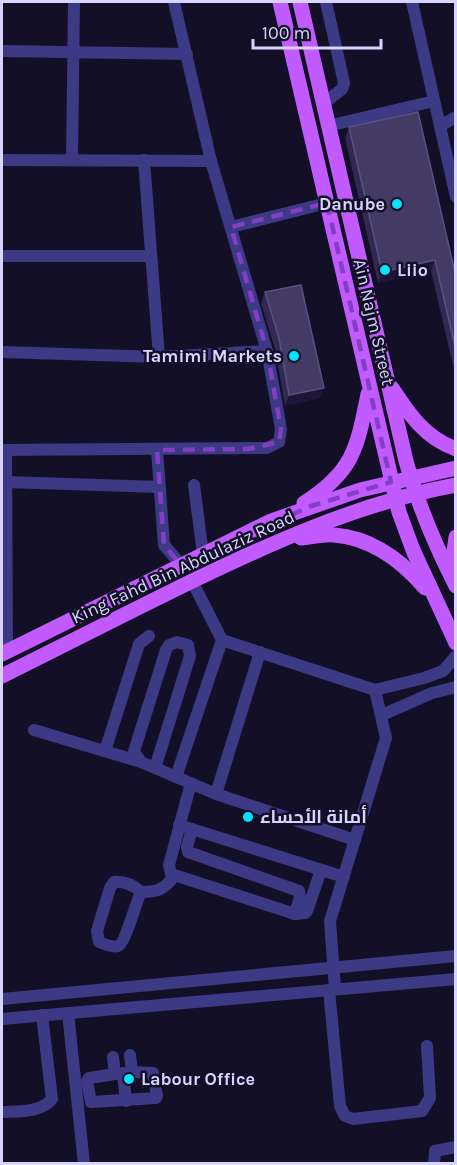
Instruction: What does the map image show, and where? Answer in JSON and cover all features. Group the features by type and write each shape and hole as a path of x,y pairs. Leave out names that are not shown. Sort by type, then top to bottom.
{"main road":[{"name":"Ain Najm Street","path":"280,2 391,482 413,550 456,643"},
{"name":"Ain Najm Street","path":"300,2 410,477 435,544 456,586"},
{"path":"387,381 417,424 434,438 456,449"},
{"path":"285,516 320,493 349,463 362,424 369,388"},
{"name":"King Fahd Bin Abdulaziz Road","path":"4,645 285,516 360,490 456,468"},
{"name":"King Fahd Bin Abdulaziz Road","path":"2,676 280,539 415,494 456,485"},
{"path":"280,539 334,535 358,540 380,549 402,564 436,601"},
{"path":"456,537 454,552 456,563"}],"street":[{"path":"72,160 74,2"},
{"path":"4,645 4,450 248,449 267,448 279,442 281,429 267,351 211,161 174,2"},
{"path":"323,104 342,89 344,83 326,2"},
{"path":"413,2 456,197"},
{"path":"2,51 187,54"},
{"path":"328,126 434,101"},
{"path":"440,126 456,117"},
{"path":"2,160 211,161"},
{"path":"144,160 159,357"},
{"path":"231,227 327,203"},
{"path":"2,256 151,256"},
{"path":"2,352 159,357 267,351"},
{"path":"157,450 164,545 181,565"},
{"path":"5,484 160,487"},
{"path":"194,485 203,554"},
{"path":"176,777 222,640 192,581"},
{"path":"105,751 139,644 149,636"},
{"path":"222,640 375,690 443,671 456,656"},
{"path":"141,762 134,752 166,650 174,643 186,644 189,647 190,656 155,768"},
{"path":"216,794 260,652"},
{"path":"381,715 432,693 456,687"},
{"path":"375,690 386,738 384,750 330,921 340,1107 345,1116 353,1119 422,1111 430,1098 427,1046"},
{"path":"34,730 141,762 216,794 355,840"},
{"path":"191,783 168,870 174,876 296,914 307,911 321,870"},
{"path":"179,825 344,877"},
{"path":"192,830 187,847 188,852 298,891 300,897 296,914"},
{"path":"141,892 120,946 114,947 99,942 97,931 110,888 114,882 120,881 134,886 141,892 157,892 166,887 174,876"},
{"path":"2,999 456,956"},
{"path":"2,1019 456,979"},
{"path":"68,1013 84,1164"},
{"path":"2,1112 39,1108 47,1105 52,1099 42,1015"},
{"path":"126,1101 124,1073 130,1055"},
{"path":"113,1057 124,1073"},
{"path":"124,1073 153,1073 157,1096 153,1099 91,1102 89,1078 124,1073"},
{"path":"434,1164 435,1151 456,1147"}],"highlighted area":[{"path":"327,203 391,482 311,506 181,565 164,545 157,450 248,449 279,442 281,429 267,351 231,227"}],"building":[{"name":"Danube","path":"418,112 456,277 456,351 435,260 382,272 349,127"},
{"path":"301,285 324,388 289,395 279,338 265,292"}],"place":[{"name":"Danube","path":"397,204"},
{"name":"Liio","path":"385,270"},
{"name":"Tamimi Markets","path":"294,356"},
{"name":"أمانة الأحساء","path":"248,817"},
{"name":"Labour Office","path":"129,1079"}]}
